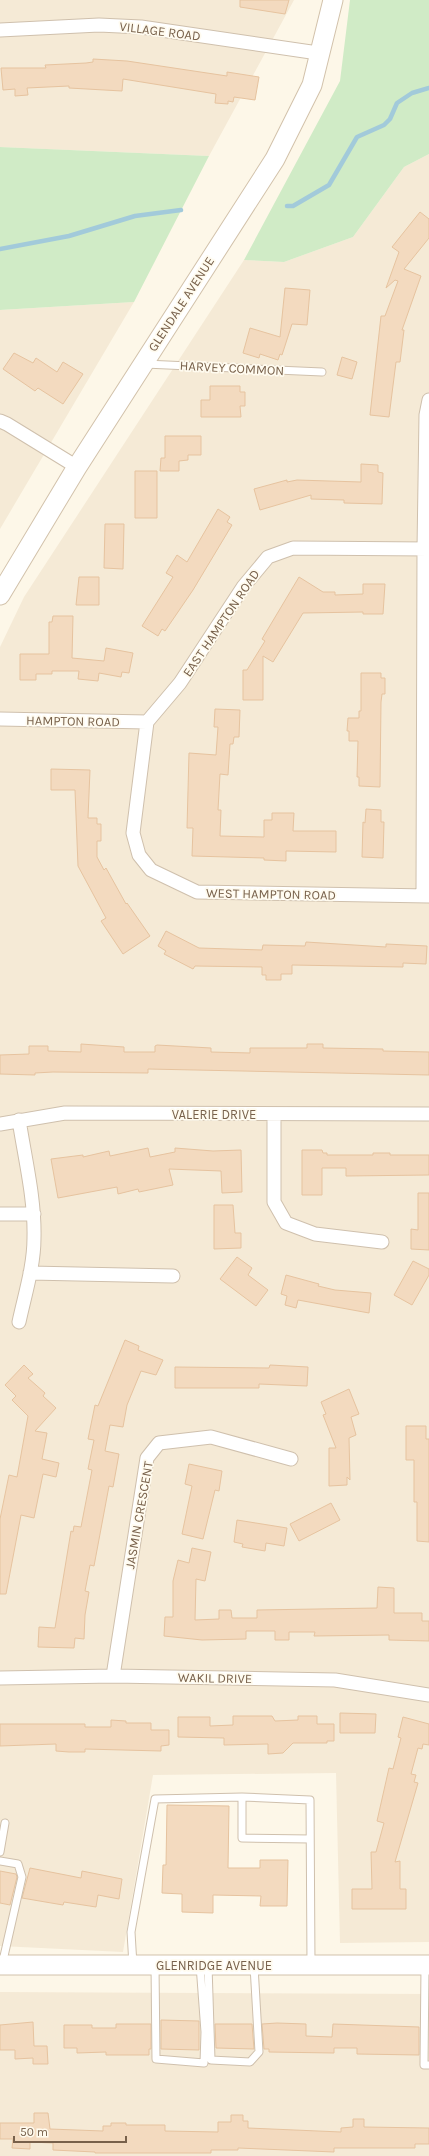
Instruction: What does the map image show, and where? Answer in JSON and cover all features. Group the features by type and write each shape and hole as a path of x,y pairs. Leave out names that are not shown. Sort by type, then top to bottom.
{"main road":[{"name":"GLENDALE AVENUE","path":"0,595 77,467 275,159 312,85 318,53 333,0"},
{"name":"GLENRIDGE AVENUE","path":"1,1965 427,1965"}],"street":[{"name":"VILLAGE ROAD","path":"0,30 99,25 141,27 318,53"},
{"path":"426,896 426,415 429,400"},
{"path":"0,422 7,424 77,467"},
{"name":"EAST HAMPTON ROAD","path":"147,722 180,683 243,587 268,557 293,548 426,549"},
{"name":"HAMPTON ROAD","path":"0,719 147,722"},
{"name":"WEST HAMPTON ROAD","path":"147,722 133,833 138,855 151,870 197,892 426,896"},
{"name":"VALERIE DRIVE","path":"0,1124 65,1112 429,1114"},
{"path":"274,1114 274,1202 286,1223 315,1234 382,1242"},
{"path":"19,1120 34,1214 34,1239 30,1274 20,1322"},
{"path":"0,1214 34,1214"},
{"path":"30,1274 173,1276"},
{"name":"JASMIN CRESCENT","path":"113,1676 147,1458 159,1443 212,1437 291,1459"},
{"name":"WAKIL DRIVE","path":"0,1678 113,1676 335,1680 429,1695"}],"lane":[{"name":"HARVEY COMMON","path":"143,364 322,372"},
{"path":"242,1798 242,1838 310,1839"},
{"path":"133,1965 131,1932 155,1799 242,1798 310,1800 312,1965"},
{"path":"0,1852 6,1823"},
{"path":"0,1861 18,1864 22,1877 1,1965"},
{"path":"155,1965 156,2059 204,2063 204,1965"},
{"path":"204,1965 211,2060 250,2062 259,2052 254,1965"},
{"path":"427,1965 424,2065 429,2065"}],"shaded area":[{"path":"0,0 294,0 209,156 0,147"},
{"path":"429,154 429,1942 340,1943 336,1773 153,1775 123,1952 0,1946 0,647 24,597 244,260 284,262 353,237 404,167"},
{"path":"134,302 0,529 0,310"},
{"path":"0,1992 429,1994 429,2156 0,2156"}],"green space":[{"path":"350,0 429,0 429,154 404,167 353,237 284,262 244,260 340,81"},
{"path":"0,147 209,156 134,302 0,310"}],"building":[{"path":"240,0 289,0 285,14 240,7"},
{"path":"93,59 127,61 227,76 227,72 259,77 255,100 234,97 233,102 228,101 228,104 215,103 216,94 123,79 122,91 69,88 69,86 27,88 28,95 15,96 15,89 3,90 1,68 46,68 45,65 86,63 93,62"},
{"path":"420,212 429,219 429,238 404,269 421,276 402,330 404,330 400,362 396,362 389,417 370,415 381,316 385,316 398,281 395,280 386,288 399,252 392,247"},
{"path":"285,288 310,290 307,325 292,324 282,355 280,354 278,360 260,354 259,358 243,353 250,328 280,337"},
{"path":"14,353 33,363 36,358 57,372 63,362 83,374 63,404 38,388 35,391 3,369"},
{"path":"342,357 357,362 352,379 337,375"},
{"path":"210,386 240,386 240,392 245,392 245,406 240,406 241,417 201,417 201,400 210,400"},
{"path":"165,436 201,436 201,455 188,455 188,460 179,461 179,471 160,471 161,458 165,458"},
{"path":"361,464 378,465 378,472 383,473 382,504 344,503 344,500 311,499 311,495 260,510 254,489 287,480 287,482 297,480 361,482"},
{"path":"135,471 157,471 157,518 135,518"},
{"path":"218,509 230,517 227,522 232,525 193,590 165,631 162,629 158,636 142,626 173,577 166,573 177,555 187,562"},
{"path":"105,524 124,524 123,569 104,568"},
{"path":"79,577 99,577 99,605 76,605"},
{"path":"299,577 323,592 335,592 335,595 363,594 363,584 385,584 383,614 363,614 363,612 303,613 273,662 263,656 263,700 243,700 243,670 247,670 265,641 262,639"},
{"path":"53,616 73,616 72,658 104,661 106,648 133,653 129,673 122,672 121,677 99,673 98,681 78,679 79,671 52,671 52,674 36,674 36,680 20,680 20,654 49,654 49,622 52,622"},
{"path":"361,673 381,673 381,678 385,678 385,694 382,694 381,702 380,787 359,786 359,777 357,777 358,741 349,741 349,731 347,731 348,718 359,718 359,711 361,711"},
{"path":"215,709 240,710 239,737 234,737 233,744 230,744 228,775 220,774 218,810 221,810 220,836 264,837 264,820 272,820 272,813 294,813 293,831 336,831 336,852 286,851 286,861 264,860 264,858 192,856 193,828 187,828 189,753 216,755 218,727 214,727"},
{"path":"51,769 90,770 88,818 97,818 97,824 101,824 101,841 97,841 97,857 104,870 106,868 126,904 127,903 150,936 123,954 101,921 106,918 78,866 75,790 51,790"},
{"path":"366,809 381,810 381,822 384,822 383,858 362,857 363,822 365,823"},
{"path":"166,931 199,948 262,950 263,945 305,946 306,942 386,947 386,944 427,946 426,964 403,963 403,967 292,965 292,974 281,974 281,980 266,980 266,975 262,975 262,967 195,966 193,969 164,954 166,951 158,946"},
{"path":"81,1044 124,1047 124,1052 155,1052 155,1046 157,1045 211,1048 211,1052 250,1053 250,1048 307,1048 307,1044 323,1044 323,1048 383,1049 383,1051 429,1052 429,1075 148,1069 148,1073 53,1072 35,1073 35,1075 0,1074 0,1055 29,1054 29,1046 48,1046 48,1051 81,1052"},
{"path":"148,1148 150,1157 175,1152 175,1148 213,1151 241,1150 242,1192 222,1193 221,1171 169,1169 173,1185 139,1192 138,1189 118,1194 117,1187 58,1198 51,1159 83,1155 83,1157 109,1151 110,1156"},
{"path":"302,1150 322,1150 323,1153 327,1153 327,1155 373,1155 373,1153 390,1153 390,1155 429,1155 429,1175 346,1176 346,1168 322,1168 322,1195 302,1195"},
{"path":"418,1193 429,1193 429,1250 411,1249 411,1229 418,1230"},
{"path":"214,1205 233,1205 235,1233 241,1233 241,1248 214,1249"},
{"path":"237,1257 252,1268 248,1275 268,1290 256,1306 220,1279"},
{"path":"413,1261 429,1269 429,1275 412,1305 394,1295"},
{"path":"286,1275 335,1290 371,1293 369,1313 298,1300 296,1308 285,1305 287,1296 281,1294"},
{"path":"125,1340 139,1346 138,1350 163,1360 156,1375 141,1371 127,1405 123,1427 110,1425 105,1451 119,1454 113,1487 109,1486 94,1566 90,1565 85,1591 89,1592 85,1615 84,1639 75,1638 74,1648 38,1647 39,1627 55,1628 71,1531 73,1532 74,1526 81,1527 92,1470 88,1469 94,1440 88,1439 95,1405 98,1406"},
{"path":"24,1365 33,1374 28,1378 45,1393 43,1396 56,1408 35,1431 47,1433 42,1459 59,1463 56,1477 43,1474 34,1518 21,1515 6,1594 0,1594 0,1519 9,1475 17,1477 28,1416 12,1400 16,1396 5,1385"},
{"path":"270,1365 308,1367 307,1386 259,1384 259,1388 175,1388 175,1367 269,1368"},
{"path":"349,1389 359,1414 351,1417 356,1435 349,1438 350,1480 347,1477 347,1485 329,1486 329,1448 336,1448 323,1415 326,1414 321,1402"},
{"path":"406,1426 426,1426 426,1439 429,1439 429,1542 417,1541 417,1502 414,1502 414,1460 406,1460"},
{"path":"189,1464 222,1471 219,1491 215,1490 203,1539 182,1534 192,1486 185,1484"},
{"path":"331,1503 340,1520 299,1541 290,1524"},
{"path":"237,1520 287,1528 284,1546 266,1543 265,1551 242,1547 243,1544 234,1542"},
{"path":"192,1548 211,1552 205,1581 196,1579 195,1620 219,1619 219,1610 231,1610 232,1618 257,1618 257,1610 377,1608 378,1587 394,1588 394,1613 422,1613 422,1621 429,1621 429,1641 389,1640 389,1635 314,1636 315,1632 289,1632 289,1640 275,1640 275,1631 246,1631 246,1639 202,1640 164,1636 165,1617 173,1617 173,1581 178,1560 189,1563"},
{"path":"340,1713 376,1714 375,1733 340,1733"},
{"path":"233,1716 272,1716 275,1721 298,1720 298,1716 317,1716 317,1724 334,1724 334,1741 327,1741 327,1743 293,1743 283,1753 268,1754 268,1744 224,1745 224,1738 178,1737 178,1717 210,1717 210,1726 233,1725"},
{"path":"403,1717 429,1724 429,1745 423,1744 422,1749 418,1748 411,1774 416,1775 414,1782 418,1783 395,1862 400,1861 400,1889 406,1889 406,1909 352,1909 352,1889 372,1889 371,1852 376,1852 384,1823 377,1821 389,1768 393,1769 401,1738 398,1737"},
{"path":"111,1720 126,1721 126,1723 151,1723 151,1730 169,1730 169,1745 161,1746 161,1751 85,1749 85,1752 56,1751 56,1744 0,1746 0,1724 85,1724 85,1727 111,1727"},
{"path":"167,1805 229,1806 228,1868 260,1868 260,1860 288,1860 287,1906 260,1906 261,1896 213,1895 213,1913 182,1912 182,1894 162,1893 163,1865 166,1865"},
{"path":"30,1868 81,1878 82,1871 122,1879 119,1899 98,1895 96,1907 64,1902 63,1905 22,1898"},
{"path":"0,1871 16,1874 17,1877 10,1905 0,1903"},
{"path":"161,2020 199,2021 199,2050 161,2049"},
{"path":"33,2022 34,2046 47,2046 48,2064 33,2064 33,2058 15,2059 15,2050 0,2050 0,2025"},
{"path":"116,2024 151,2024 151,2049 149,2049 149,2055 106,2055 106,2052 77,2053 77,2048 64,2048 64,2025 92,2025 92,2028 116,2028"},
{"path":"215,2024 252,2024 254,2049 216,2048"},
{"path":"262,2024 306,2024 306,2036 332,2037 333,2024 419,2027 419,2055 357,2054 357,2048 334,2048 334,2053 269,2052 269,2049 264,2049"},
{"path":"34,2113 48,2113 50,2129 103,2131 103,2126 111,2126 111,2123 126,2123 126,2125 165,2125 165,2131 218,2132 218,2122 231,2122 231,2115 243,2115 243,2121 248,2121 248,2128 341,2132 341,2128 353,2127 353,2119 364,2119 364,2127 429,2128 429,2144 415,2144 415,2148 334,2148 334,2152 238,2148 238,2150 211,2150 211,2153 95,2153 53,2150 53,2143 30,2142 30,2149 12,2148 13,2139 0,2139 0,2123 34,2123"}],"waterway":[{"path":"287,206 293,206 329,185 357,137 384,125 390,119 397,103 412,93 429,88"},
{"path":"0,249 69,236 135,216 181,210"}]}
